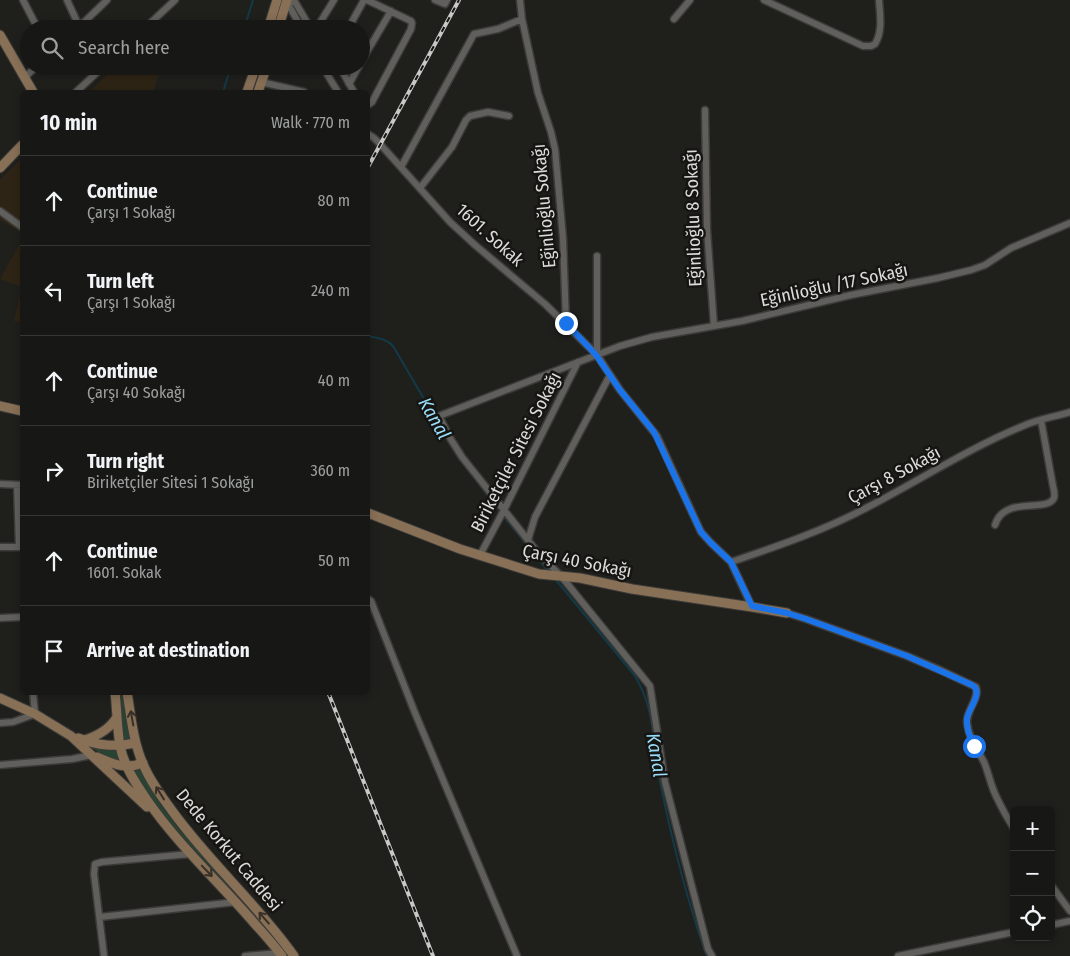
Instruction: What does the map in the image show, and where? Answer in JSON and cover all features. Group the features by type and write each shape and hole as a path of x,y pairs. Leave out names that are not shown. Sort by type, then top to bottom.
{"main road":[{"path":"271,20 277,0"},
{"path":"282,20 291,1"},
{"path":"0,35 20,71"},
{"path":"22,75 31,90"},
{"path":"247,90 253,75"},
{"path":"259,90 263,75"},
{"path":"0,168 20,147"},
{"path":"0,406 20,411"},
{"name":"Çarşı 40 Sokağı","path":"370,513 450,545 539,574 580,578 641,590 787,613"},
{"path":"115,695 120,746"},
{"path":"128,695 136,743"},
{"name":"Dede Korkut Caddesi","path":"0,698 35,714 71,736 162,821"},
{"path":"83,740 104,731 113,724 117,717"},
{"name":"Dede Korkut Caddesi","path":"71,736 107,746 136,743 147,773 185,829 267,921 294,956"},
{"name":"Dede Korkut Caddesi","path":"120,746 138,786 162,821 190,854 236,902 280,954"},
{"name":"Dede Korkut Caddesi","path":"92,755 118,765 135,766 142,763"}],"street":[{"path":"23,0 33,20"},
{"path":"66,0 75,20"},
{"path":"85,20 106,0"},
{"path":"154,20 175,0"},
{"path":"321,20 334,0"},
{"path":"354,20 366,0 412,23 411,29 370,104"},
{"path":"435,0 446,2"},
{"name":"Eğinlioğlu Sokağı","path":"520,0 522,19 538,93 552,132 555,149 563,229 566,323"},
{"path":"674,19 690,0"},
{"path":"764,0 868,47 875,44 879,34 879,0"},
{"path":"291,1 305,20"},
{"path":"291,1 298,20"},
{"path":"370,47 391,11"},
{"path":"401,167 474,34 498,29 522,19"},
{"path":"24,78 27,75"},
{"path":"78,90 94,75"},
{"path":"328,75 337,90"},
{"path":"344,75 353,90"},
{"path":"349,84 354,75"},
{"path":"261,82 295,90"},
{"name":"Eğinlioğlu 8 Sokağı","path":"705,110 707,228 714,326"},
{"path":"420,188 452,148 470,116 488,112 509,116"},
{"name":"1601. Sokak","path":"370,136 380,144 464,235 533,293 566,323 596,355 657,436 701,532 731,562"},
{"path":"0,211 20,226"},
{"name":"Eğinlioğlu /17 Sokağı","path":"504,510 456,448 438,416 620,346 652,337 742,321 971,270 985,265 1011,248 1070,223"},
{"path":"596,355 597,256"},
{"name":"Biriketçiler Sitesi Sokağı","path":"480,555 578,362"},
{"path":"528,540 535,517 610,375"},
{"name":"Çarşı 8 Sokağı","path":"731,562 838,522 989,442 1023,426 1070,412"},
{"path":"995,525 999,516 1007,509 1044,504 1053,500 1053,486 1041,420"},
{"path":"0,484 20,485"},
{"path":"504,510 539,554 561,576 650,686 665,782 708,949 712,956"},
{"path":"0,547 20,547"},
{"path":"731,562 752,606"},
{"path":"370,600 517,956"},
{"path":"787,613 907,656 976,687 977,694 967,718 968,732 984,762 997,798 1010,822"},
{"path":"0,618 20,617"},
{"path":"0,723 13,722 35,714 33,695"},
{"path":"0,766 72,759 92,755"},
{"path":"104,956 94,874 95,864 190,854"},
{"path":"1055,890 1070,911"},
{"path":"100,917 236,902"},
{"path":"1055,923 1070,921"},
{"path":"898,956 1010,933"},
{"path":"244,956 280,954"}],"shaded area":[{"path":"107,75 159,75 154,90 91,90"},
{"path":"20,160 20,232 0,220 0,180"},
{"path":"20,244 20,286 0,279"},
{"path":"20,296 20,322 14,321"}],"green space":[{"path":"119,695 123,695 130,739 123,740"},
{"path":"84,743 116,749 121,762 100,753"},
{"path":"139,769 161,805 179,829 264,923 290,956 287,956 263,926 148,796 134,771"}],"waterway":[{"name":"Kanal","path":"247,20 253,0"},
{"name":"Kanal","path":"224,90 228,75"},
{"name":"Kanal","path":"370,336 385,340 393,346 458,457 499,510"},
{"name":"Kanal","path":"505,518 548,571"},
{"name":"Kanal","path":"556,580 635,676 646,700 650,713 659,776 674,845 695,922 707,956"}],"railway":[{"path":"370,163 459,0"},
{"path":"329,695 433,956"}],"route":[{"path":"566,323 596,355 620,390 657,436 697,526 705,538 729,559 752,606 806,619 907,656 976,687 977,694 967,718 968,732 974,746"}]}
